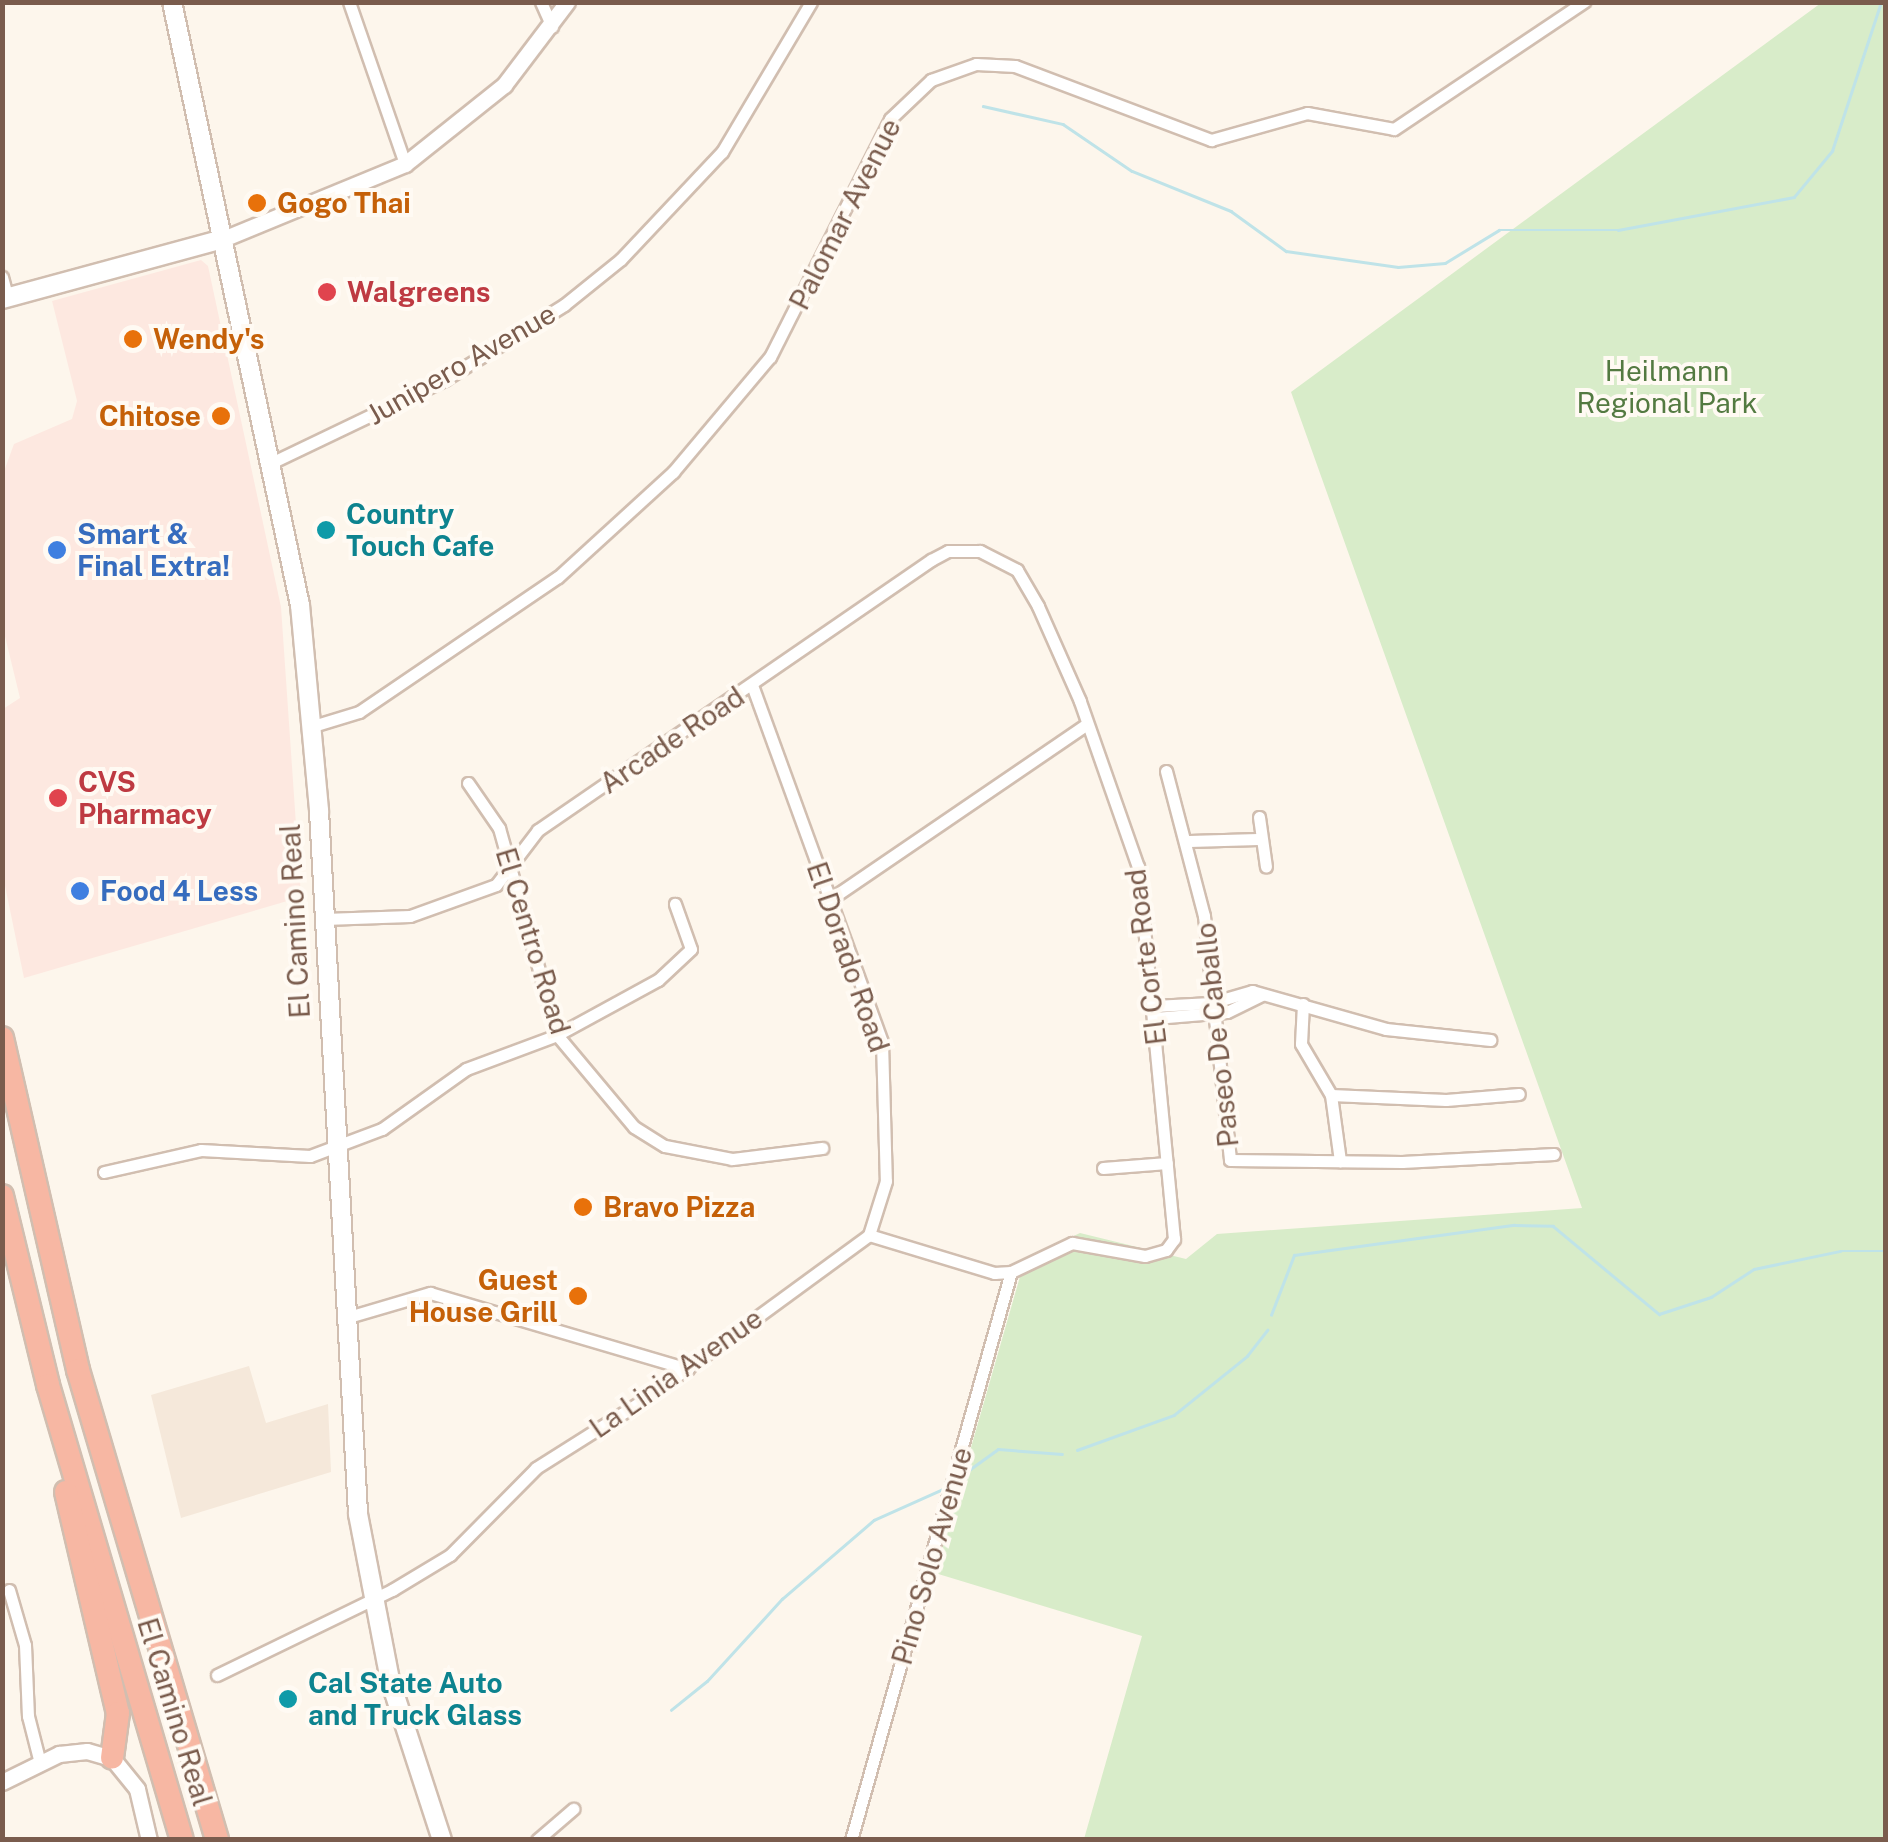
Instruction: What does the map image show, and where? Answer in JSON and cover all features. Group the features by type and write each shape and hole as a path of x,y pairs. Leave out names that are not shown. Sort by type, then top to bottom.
{"highway":[{"name":"El Camino Real","path":"2,1038 78,1370 217,1840"},
{"name":"El Camino Real","path":"2,1196 48,1386 182,1840"},
{"path":"48,1386 74,1543 118,1712 112,1758"}],"main road":[{"name":"El Camino Real","path":"172,2 273,462 300,606 313,726 355,1480 371,1599 402,1726 442,1840"},
{"path":"4,290 223,238"}],"street":[{"path":"349,2 405,164"},
{"path":"541,2 552,27"},
{"path":"223,238 347,194 405,164 494,94 552,27 567,2"},
{"name":"Junipero Avenue","path":"273,462 444,380 564,305 621,258 722,152 811,2"},
{"name":"Palomar Avenue","path":"313,726 359,712 558,577 673,472 770,357 890,119 932,80 976,64 1016,66 1212,140 1323,112 1394,129 1584,2"},
{"name":"Arcade Road","path":"324,919 410,916 496,885 538,830 948,551 980,551 1017,570"},
{"name":"El Corte Road","path":"1011,1272 1072,1244 1145,1256 1169,1246 1168,1163 1138,867 1056,646 1017,570"},
{"name":"El Dorado Road","path":"752,686 885,1060 886,1181 869,1234"},
{"path":"828,900 1086,725"},
{"name":"Paseo De Caballo","path":"1166,771 1189,841 1230,1160 1340,1161 1554,1154"},
{"name":"El Centro Road","path":"468,783 489,805 557,1035 654,1142 732,1159 822,1148"},
{"path":"1259,817 1258,839 1266,867"},
{"path":"1189,841 1258,839"},
{"path":"104,1172 200,1150 297,1156 336,1147 382,1129 493,1055 557,1035 645,990 684,959 692,940 674,904"},
{"path":"1154,1012 1256,1003 1262,995 1386,1029 1490,1040"},
{"path":"1303,1004 1301,1044 1332,1094 1340,1161"},
{"path":"1332,1094 1446,1100 1519,1094"},
{"path":"1103,1168 1168,1163"},
{"path":"869,1234 978,1272 1011,1272"},
{"name":"La Linia Avenue","path":"217,1675 371,1599 450,1554 536,1468 688,1369 869,1234"},
{"name":"Pino Solo Avenue","path":"850,1840 1011,1272"},
{"path":"345,1318 430,1293 688,1369"},
{"path":"9,1590 25,1645 28,1716 40,1763"},
{"path":"2,1782 40,1763 88,1751 112,1758 137,1789 149,1840"},
{"path":"538,1840 573,1809"}],"shaded area":[{"path":"201,260 208,266 281,607 301,897 24,978 3,876 3,709 20,698 3,628 3,474 14,444 72,419 77,401 52,301"},
{"path":"249,1366 266,1423 328,1404 331,1472 181,1518 151,1395"}],"green space":[{"name":"Heilmann Regional Park","path":"1821,3 1885,3 1885,1839 1084,1839 1142,1636 935,1573 1025,1259 1080,1233 1186,1259 1217,1234 1582,1208 1291,392"}],"waterway":[{"path":"983,106 1063,124 1132,171 1231,211 1286,251 1398,267 1445,263 1499,230 1618,230 1794,197 1832,151 1881,2"},
{"path":"1271,1315 1294,1255 1514,1225 1553,1226 1659,1314 1711,1297 1754,1269 1840,1251 1886,1251"},
{"path":"1077,1450 1174,1415 1247,1356 1267,1330"},
{"path":"962,1475 998,1449 1062,1454"},
{"path":"671,1710 707,1681 782,1599 874,1520 943,1489"}],"place":[{"name":"Gogo Thai","path":"257,203"},
{"name":"Walgreens","path":"327,292"},
{"name":"Wendy's","path":"133,339"},
{"name":"Chitose","path":"221,416"},
{"name":"Country Touch Cafe","path":"326,530"},
{"name":"Smart & Final Extra!","path":"57,550"},
{"name":"CVS Pharmacy","path":"58,798"},
{"name":"Food 4 Less","path":"80,891"},
{"name":"Bravo Pizza","path":"583,1207"},
{"name":"Guest House Grill","path":"578,1296"},
{"name":"Cal State Auto and Truck Glass","path":"288,1699"}]}
